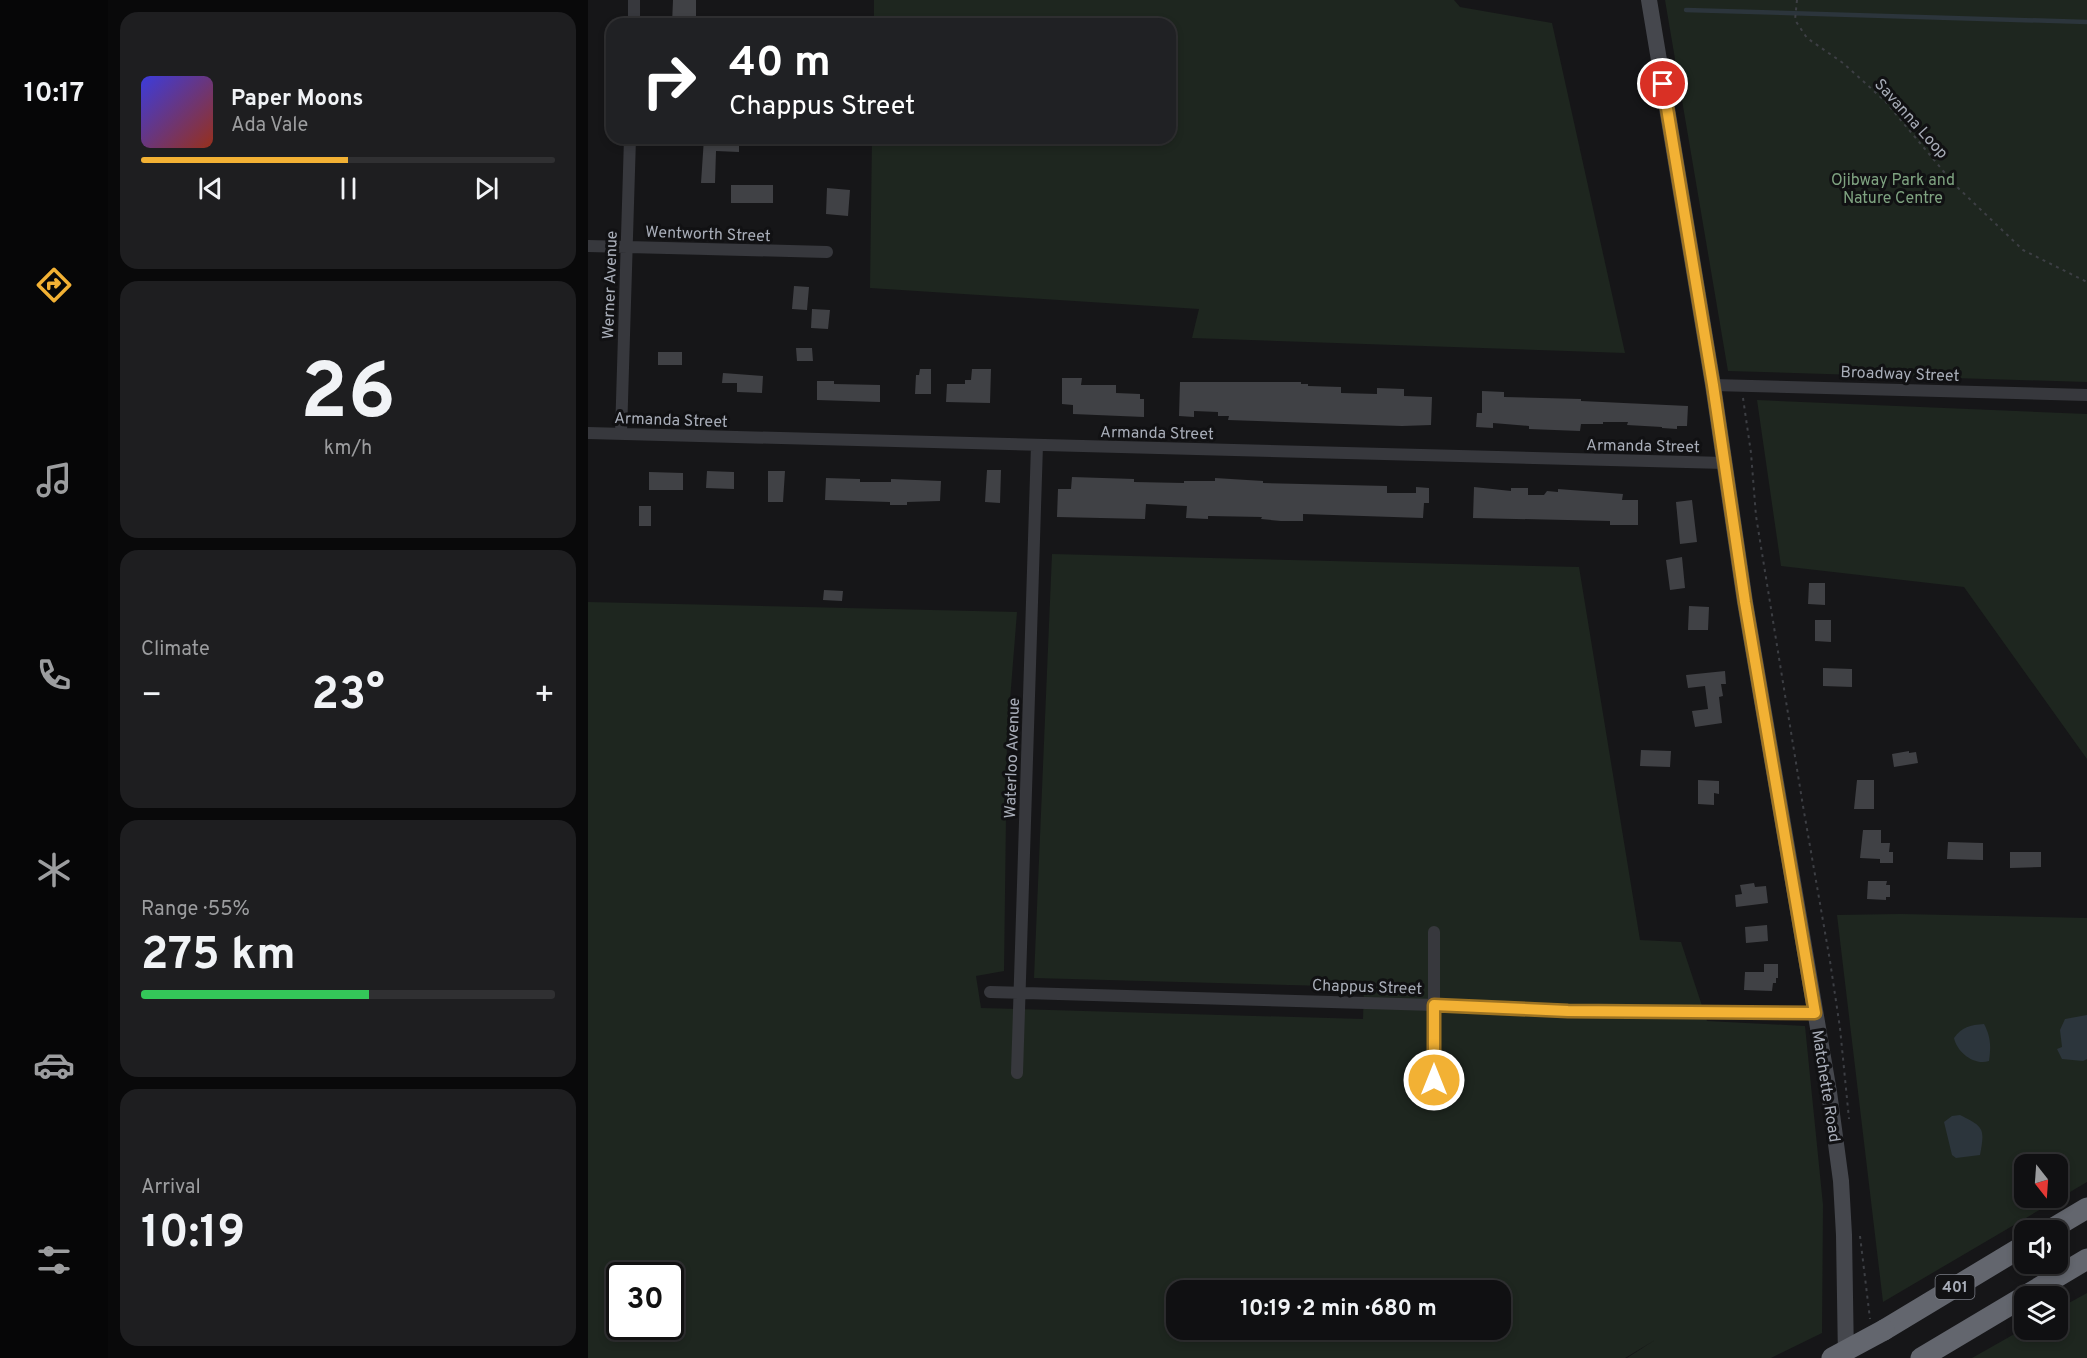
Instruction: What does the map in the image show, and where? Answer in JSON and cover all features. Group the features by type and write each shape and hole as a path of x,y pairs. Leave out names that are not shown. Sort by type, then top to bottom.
{"highway":[{"path":"2067,1220 2087,1208"},
{"name":"401","path":"1832,1358 1877,1326 2014,1251"},
{"name":"401","path":"2042,1286 2087,1259"},
{"name":"401","path":"1921,1358 2014,1303"}],"street":[{"path":"634,0 634,18"},
{"name":"Matchette Road","path":"1649,0 1713,385 1745,602 1829,1092 1841,1181 1846,1358"},
{"name":"Werner Avenue","path":"621,434 630,144"},
{"name":"Wentworth Street","path":"588,246 827,252"},
{"name":"Broadway Street","path":"1713,385 2087,395"},
{"name":"Armanda Street","path":"588,433 1725,463"},
{"name":"Waterloo Avenue","path":"1017,1073 1037,445"},
{"path":"1434,932 1434,1080"},
{"name":"Chappus Street","path":"990,992 1568,1011 1815,1013"}],"path":[{"name":"Savanna Loop","path":"1797,0 1796,20 1807,38 1843,63 1885,101 1954,184 2023,250 2087,282"},
{"path":"1742,386 1756,516 1830,961 1840,1028 1849,1120"},
{"path":"1860,1232 1877,1326"}],"green space":[{"path":"874,0 1454,0 1460,7 1552,23 1625,353 1192,338 1199,309 870,288 872,144 1176,144 1176,18 874,18"},
{"name":"Ojibway Park and Nature Centre","path":"1665,0 2087,0 2087,382 1728,371"},
{"path":"1757,400 2087,414 2087,759 1964,587 1781,566"},
{"path":"1052,554 1579,567 1640,940 1681,942 1707,1021 1805,1026 1823,1205 1822,1333 1771,1358 1627,1358 1655,1340 1625,1358 588,1358 588,602 1017,612 1007,738 1004,971 976,976 981,1008 1363,1019 1364,987 1034,978"},
{"path":"1837,915 2087,918 2087,1182 2068,1193 2068,1154 2014,1154 2014,1208 2043,1208 2022,1220 2014,1220 2014,1225 1883,1302"},
{"path":"2087,1293 2087,1358 1972,1358 2014,1334 2014,1340 2068,1340 2068,1303"}],"shaded area":[{"path":"2087,1015 2087,1059 2083,1061 2062,1059 2057,1049 2062,1047 2060,1030 2065,1019"},
{"path":"1984,1024 1990,1047 1989,1061 1983,1062 1972,1060 1962,1053 1954,1038 1967,1027"},
{"path":"1960,1115 1981,1129 1980,1155 1956,1158 1952,1155 1944,1122 1952,1116"}],"building":[{"path":"673,0 696,0 696,18 672,18"},
{"path":"704,144 739,144 739,152 716,151 715,183 701,183"},
{"path":"731,185 773,185 773,203 731,203"},
{"path":"827,188 850,190 848,216 826,214"},
{"path":"794,286 809,287 807,310 792,309"},
{"path":"812,309 830,310 828,329 811,328"},
{"path":"796,348 812,348 813,361 797,361"},
{"path":"658,352 682,352 682,365 658,365"},
{"path":"920,369 931,369 931,394 915,394 916,375 919,375"},
{"path":"972,369 991,369 990,403 946,402 947,384 965,384 965,380 971,380"},
{"path":"723,373 763,376 762,393 737,392 737,383 722,383"},
{"path":"1062,378 1082,378 1081,385 1116,385 1116,393 1140,394 1140,399 1144,399 1144,417 1073,414 1073,405 1062,404"},
{"path":"817,381 834,381 834,384 880,385 880,402 817,400"},
{"path":"1180,382 1301,382 1308,386 1341,387 1341,393 1377,394 1377,388 1404,389 1404,396 1432,397 1431,425 1228,420 1229,416 1218,416 1218,412 1194,411 1194,417 1179,416"},
{"path":"1482,391 1504,392 1504,397 1688,406 1687,426 1677,426 1677,429 1627,425 1628,422 1603,422 1603,424 1581,424 1580,431 1529,429 1529,426 1493,423 1493,428 1476,427 1477,413 1482,413"},
{"path":"987,470 1001,470 1000,503 985,502"},
{"path":"707,471 734,472 734,489 706,488"},
{"path":"768,471 785,471 783,502 768,502"},
{"path":"649,472 683,473 683,490 649,490"},
{"path":"1072,477 1134,479 1134,482 1184,483 1184,481 1215,481 1215,478 1263,481 1263,483 1387,486 1387,493 1416,493 1416,487 1429,488 1429,503 1424,503 1423,518 1303,514 1303,521 1261,519 1262,517 1186,518 1187,506 1146,504 1145,519 1057,517 1058,489 1071,489"},
{"path":"826,478 860,479 860,482 891,482 891,479 941,481 940,501 890,505 890,502 825,500"},
{"path":"1474,487 1511,491 1511,488 1528,488 1528,495 1544,495 1547,491 1558,492 1558,489 1623,494 1622,500 1638,500 1638,525 1610,525 1610,521 1473,518"},
{"path":"1692,500 1697,542 1680,544 1676,502"},
{"path":"639,506 651,506 651,526 639,526"},
{"path":"1682,557 1685,588 1670,590 1666,560"},
{"path":"1809,583 1825,583 1825,605 1808,604"},
{"path":"824,590 843,591 842,601 823,600"},
{"path":"1689,606 1709,607 1708,630 1688,630"},
{"path":"1815,620 1831,620 1831,642 1815,641"},
{"path":"1823,668 1852,669 1852,687 1823,686"},
{"path":"1725,671 1726,684 1721,684 1723,696 1719,697 1722,723 1695,727 1692,711 1708,709 1705,686 1688,688 1686,675"},
{"path":"1641,750 1671,751 1670,767 1640,766"},
{"path":"1909,751 1909,753 1916,752 1918,763 1894,767 1892,754"},
{"path":"1698,780 1719,781 1719,794 1714,793 1714,805 1698,804"},
{"path":"1857,780 1874,780 1874,809 1854,809"},
{"path":"1863,830 1881,830 1881,843 1890,843 1889,852 1893,852 1893,863 1880,863 1880,859 1860,858"},
{"path":"1948,842 1983,843 1983,860 1947,859"},
{"path":"2010,852 2041,852 2041,867 2010,868"},
{"path":"1868,881 1887,881 1886,885 1890,885 1890,897 1886,897 1886,900 1867,899"},
{"path":"1754,883 1755,887 1766,886 1768,903 1736,907 1735,895 1742,894 1740,885"},
{"path":"1767,925 1768,941 1746,943 1745,927"},
{"path":"1764,964 1778,964 1778,978 1776,978 1776,983 1773,983 1772,991 1744,990 1745,972 1764,972"}],"waterway":[{"path":"1686,10 2087,22"}],"route":[{"path":"1434,1080 1434,1005 1568,1011 1687,1010 1815,1013 1745,602 1713,385 1663,84"}]}
